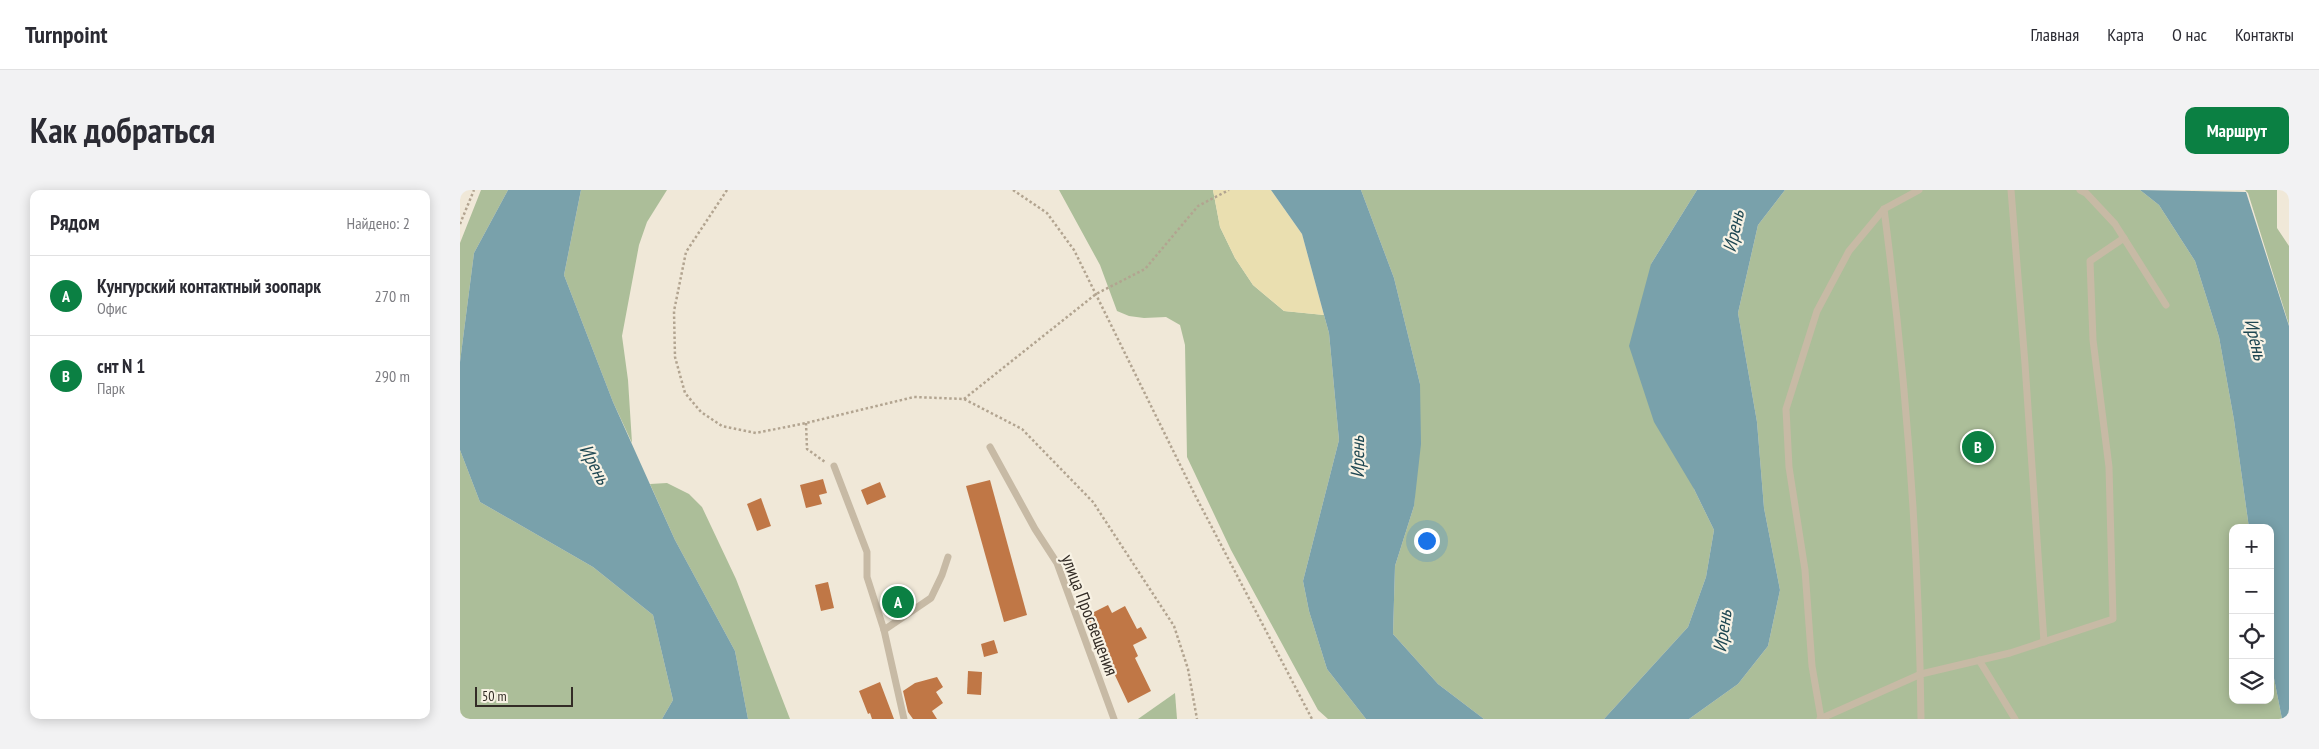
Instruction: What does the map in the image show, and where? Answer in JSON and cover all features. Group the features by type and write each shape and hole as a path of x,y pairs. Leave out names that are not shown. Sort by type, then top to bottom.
{"lane":[{"path":"1919,190 1884,209 1848,251 1817,311 1786,409 1789,467 1805,570 1812,666 1820,719 1921,674 2044,642 2113,619 2108,467 2093,340 2090,261 2124,238"},
{"path":"2011,190 2044,642"},
{"path":"2080,190 2086,193 2115,224 2166,305"},
{"path":"1884,209 1900,346 1912,505 1921,674 1921,719"},
{"name":"улица Просвещения","path":"990,447 1035,530 1057,563 1114,719"},
{"path":"834,466 867,552 867,577 884,630 904,719"},
{"path":"884,630 931,598 948,557"},
{"path":"1979,660 2015,719"}],"path":[{"path":"460,224 474,190"},
{"path":"727,190 686,252 674,311 675,357 685,393 701,412 722,426 756,433 806,423 914,396 964,400 1022,429 1093,502 1174,626 1188,669 1196,719"},
{"path":"1013,190 1047,213 1074,250 1195,495 1312,719"},
{"path":"964,400 1096,294 1145,269 1198,206 1230,190"},
{"path":"806,423 807,448 820,460 834,466"}],"green space":[{"path":"481,190 508,190 474,253 460,362 460,243"},
{"path":"581,190 667,190 647,222 639,245 622,336 628,380 632,443 613,402 564,275"},
{"path":"1059,190 1213,190 1220,227 1235,258 1253,285 1284,311 1324,315 1329,333 1339,440 1303,581 1309,611 1327,669 1366,719 1328,719 1318,710 1231,550 1187,457 1185,345 1180,325 1166,317 1144,318 1129,316 1117,311 1100,265"},
{"path":"1361,190 1697,190 1651,264 1694,489 1714,530 1706,577 1688,627 1604,719 1484,719 1438,684 1393,634 1395,566 1414,506 1420,384 1394,278"},
{"path":"1785,190 2140,190 2159,205 2195,261 2219,337 2234,420 2248,524 2229,524 2229,704 2274,704 2274,678 2282,719 1689,719 1738,684 1768,646 1780,590 1764,508 1757,422 1738,313 1758,225"},
{"path":"2245,190 2277,190 2277,228 2289,246 2289,325 2248,193"},
{"path":"460,450 480,502 593,567 653,615 673,700 662,719 460,719"},
{"path":"667,483 689,494 702,507 736,579 790,719 748,719 735,651 675,540 650,484"},
{"path":"1175,693 1177,719 1138,719"}],"sand":[{"path":"1213,190 1271,190 1302,234 1324,315 1284,311 1253,285 1235,258 1220,227"}],"water":[{"name":"Ирень","path":"508,190 581,190 564,275 613,402 675,540 735,651 748,719 662,719 673,700 653,615 593,567 480,502 460,450 460,362 474,253"},
{"name":"Ирень","path":"1271,190 1361,190 1394,278 1420,384 1421,444 1414,506 1395,566 1393,634 1438,684 1484,719 1366,719 1327,669 1309,611 1303,581 1339,440 1329,333 1302,234"},
{"name":"Ирень","path":"1697,190 1785,190 1758,225 1738,313 1757,422 1764,508 1780,590 1768,646 1738,684 1689,719 1604,719 1688,627 1706,577 1714,530 1694,489 1654,422 1629,346 1651,264"},
{"name":"Ире́нь","path":"2140,190 2246,192 2289,326 2289,719 2282,719 2274,678 2274,524 2248,524 2234,420 2219,337 2195,261 2159,205"}],"building":[{"path":"823,479 827,493 819,495 822,504 806,508 800,485"},
{"path":"990,480 1027,615 1004,622 966,486"},
{"path":"880,482 886,497 867,505 861,490"},
{"path":"761,498 771,526 757,531 747,504"},
{"path":"828,582 834,608 821,611 815,585"},
{"path":"1108,605 1112,613 1125,606 1137,629 1141,627 1147,638 1133,645 1138,656 1135,658 1151,691 1128,703 1112,669 1107,672 1096,650 1099,648 1084,617"},
{"path":"994,640 998,653 984,657 981,644"},
{"path":"968,671 982,672 981,695 967,694"},
{"path":"937,677 943,687 936,692 943,703 932,711 937,719 913,719 908,712 903,691 915,683"},
{"path":"880,682 894,719 872,719 870,713 868,714 859,691"}],"place":[{"name":"снт N 1","path":"1978,447"},
{"name":"Кунгурский контактный зоопарк","path":"898,602"}]}
